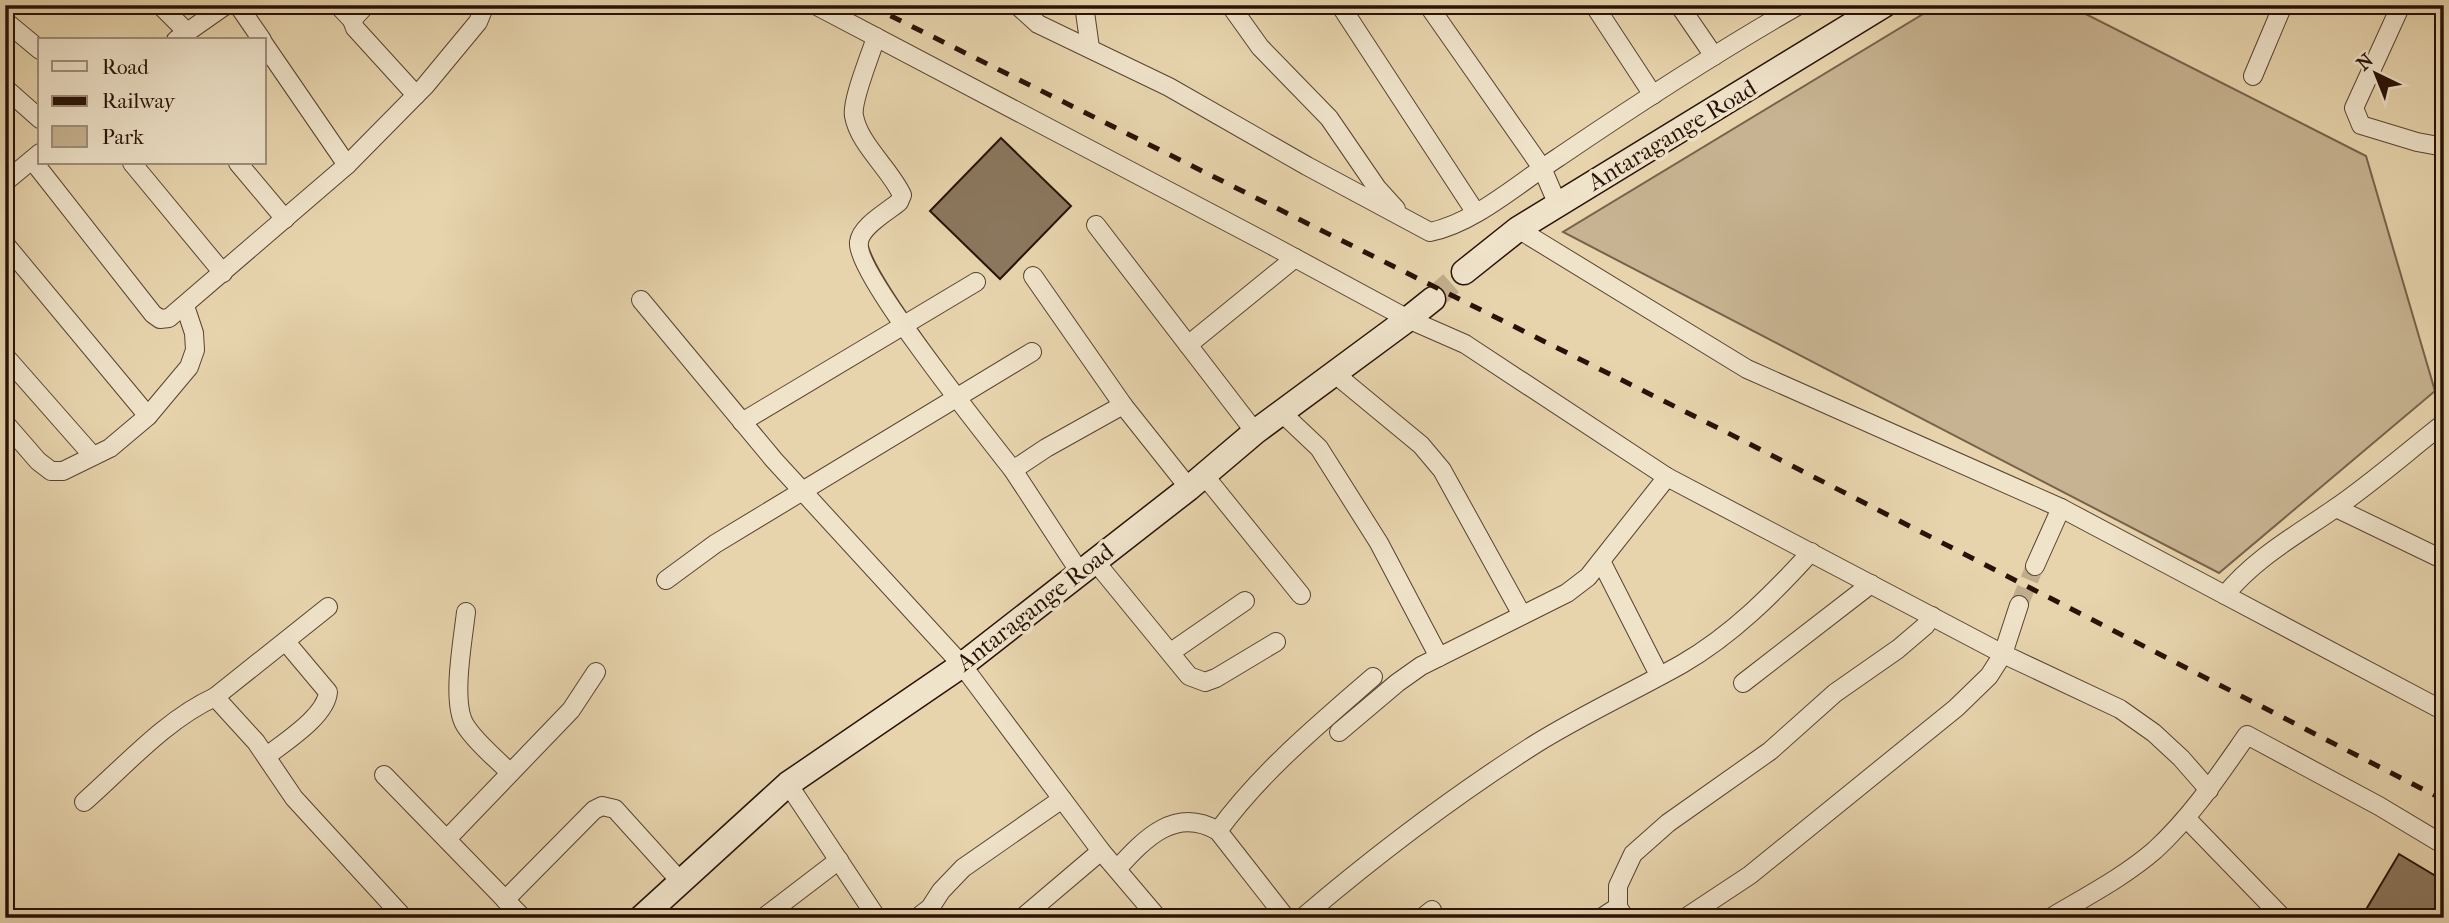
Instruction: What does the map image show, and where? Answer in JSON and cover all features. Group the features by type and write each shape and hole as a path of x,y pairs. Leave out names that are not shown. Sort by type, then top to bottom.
{"street":[{"path":"160,5 181,36 226,5"},
{"path":"238,5 260,38"},
{"path":"338,5 352,20 355,28 416,95"},
{"path":"352,20 366,5"},
{"path":"42,164 153,314 160,318 169,318 347,165 416,95 478,22 485,5"},
{"path":"815,5 1409,320 1465,344 1667,477 2003,654 2120,709 2154,733 2209,790"},
{"path":"1017,5 1038,23 1169,87 1430,232 1446,229 1476,214 1714,56 1777,10 1799,5"},
{"path":"1084,5 1090,48"},
{"path":"1230,5 1260,47 1329,118 1377,188 1406,219"},
{"path":"1340,5 1476,214"},
{"path":"1428,5 1542,168 1558,205"},
{"path":"1594,5 1653,95"},
{"path":"1679,5 1714,56"},
{"path":"2253,76 2283,5"},
{"path":"2401,5 2354,108 2361,125 2444,147"},
{"name":"Antaragange Road","path":"1464,272 1518,229 1879,7"},
{"path":"5,21 38,48"},
{"path":"876,37 853,114 861,134 902,195 900,202 861,233 858,246 862,258 903,325 1088,567 1171,652 1189,676 1205,682 1276,642"},
{"path":"266,46 347,165"},
{"path":"5,88 38,117"},
{"path":"5,182 36,156"},
{"path":"133,164 223,273"},
{"path":"240,164 285,219"},
{"path":"1096,225 1255,432"},
{"path":"1518,229 1747,369 2061,508 2444,710"},
{"path":"5,244 148,416"},
{"path":"1188,345 1295,258"},
{"path":"1033,276 1123,405 1301,595"},
{"path":"742,422 976,282"},
{"name":"Antaragange Road","path":"645,917 788,784 962,665 1197,481 1255,432 1409,320 1433,299"},
{"path":"641,300 742,422 962,665 1117,869 1144,911 1158,918"},
{"path":"5,423 38,461 51,471 64,471 110,447 148,416 189,368 195,350 194,333 185,306"},
{"path":"666,580 715,544 1032,352"},
{"path":"5,356 93,456"},
{"path":"1335,374 1421,445 1442,470 1522,615"},
{"path":"1013,470 1046,448 1123,405"},
{"path":"1282,413 1319,448 1379,543 1439,657"},
{"path":"2225,596 2267,553 2336,508 2444,423"},
{"path":"1339,732 1421,666 1567,593 1588,577 1667,477"},
{"path":"2035,566 2061,508"},
{"path":"2336,508 2444,560"},
{"path":"1302,918 1480,779 1579,718 1684,663 1754,611 1811,552"},
{"path":"1601,561 1659,675"},
{"path":"1742,683 1871,584"},
{"path":"1171,652 1245,601"},
{"path":"1685,918 1750,875 1956,708 1989,676 2003,654 2020,605"},
{"path":"84,802 174,723 197,705 215,697 328,607"},
{"path":"466,612 458,699 460,713 466,727 510,773"},
{"path":"1601,918 1621,913 1618,886 1633,854 1668,823 1770,751 1835,694 1898,649 1925,626 1932,616"},
{"path":"267,756 317,715 327,702 328,692 286,642"},
{"path":"447,839 571,710 596,672"},
{"path":"1218,831 1242,798 1307,735 1373,677"},
{"path":"215,697 267,756 294,798 404,918"},
{"path":"2050,918 2102,887 2153,851 2209,790 2247,735 2379,806 2444,845"},
{"path":"384,775 523,918"},
{"path":"788,784 877,918"},
{"path":"916,918 930,908 941,891 963,868 1062,800"},
{"path":"505,900 594,810 602,806 615,809 681,882"},
{"path":"2186,818 2283,918"},
{"path":"1117,869 1143,841 1170,826 1186,820 1206,824 1218,831 1286,918"},
{"path":"1022,918 1101,851"},
{"path":"762,918 839,860"}],"green space":[{"path":"1938,5 2068,5 2366,156 2435,391 2219,573 1563,232"}],"building":[{"path":"1001,138 1071,206 1000,279 930,211"},
{"path":"2399,854 2444,881 2444,918 2361,918"}],"tunnel":[{"path":"1433,299 1464,272"},
{"path":"2019,605 2035,566"}],"railway":[{"path":"869,5 1728,433 2444,800"}]}
